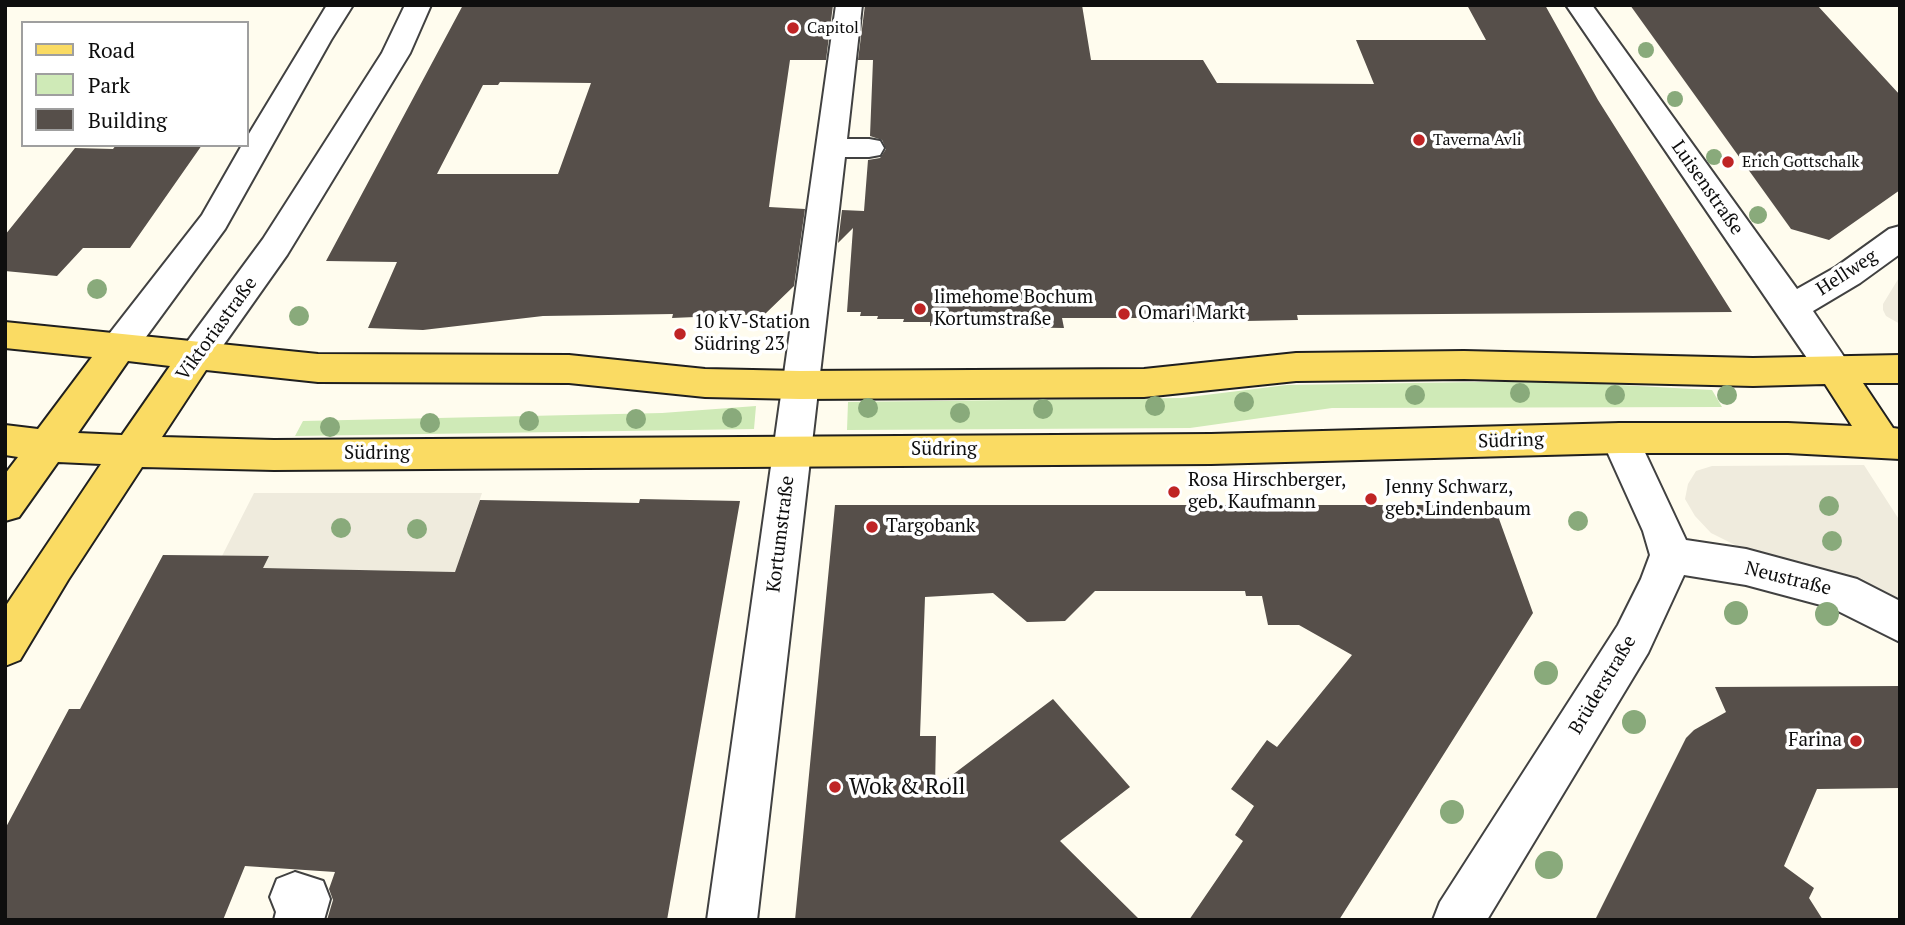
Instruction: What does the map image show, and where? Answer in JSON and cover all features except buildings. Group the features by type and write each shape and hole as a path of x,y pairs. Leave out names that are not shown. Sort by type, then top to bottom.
{"main road":[{"path":"5,335 318,368 569,369 705,383 800,385 1144,383 1296,367 1464,365 1752,372 1900,369"},
{"path":"5,505 119,347"},
{"name":"Viktoriastraße","path":"5,646 53,567 197,355"},
{"name":"Südring","path":"1835,370 1891,444"},
{"name":"Südring","path":"5,440 48,446 132,451 274,455 1211,449 1620,438 1788,438 1891,444"}],"street":[{"path":"119,347 214,221 317,40 340,5"},
{"path":"317,40 360,5"},
{"path":"394,5 400,29 396,53"},
{"name":"Viktoriastraße","path":"197,355 275,247 396,53 418,5"},
{"name":"Kortumstraße","path":"732,920 849,5"},
{"name":"Luisenstraße","path":"1579,5 1835,370"},
{"path":"830,148 869,148"},
{"name":"Hellweg","path":"1793,307 1848,275 1900,237"},
{"path":"1620,438 1663,531 1670,555"},
{"name":"Neustraße","path":"1670,555 1746,567 1842,592 1900,623"},
{"name":"Brüderstraße","path":"1458,920 1633,639 1661,582 1670,555"}],"green space":[{"path":"1544,381 1712,390 1722,407 1332,408 1190,428 847,430 848,402 1181,398 1287,385"},
{"path":"756,406 754,429 295,436 303,421 662,413"}],"shaded area":[{"path":"1900,276 1900,324 1886,316 1883,304"},
{"path":"1864,465 1900,521 1900,606 1850,580 1801,562 1739,547 1711,533 1695,516 1685,499 1688,484 1696,471 1712,466"},
{"path":"254,493 482,493 455,572 263,568 222,556"}],"place":[{"name":"Capitol","path":"793,28"},
{"name":"Taverna Avli","path":"1419,140"},
{"name":"Erich Gottschalk","path":"1728,162"},
{"name":"limehome Bochum Kortumstraße","path":"920,309"},
{"name":"Omari Markt","path":"1124,314"},
{"name":"10 kV-Station Südring 23","path":"680,334"},
{"name":"Rosa Hirschberger, geb. Kaufmann","path":"1174,492"},
{"name":"Jenny Schwarz, geb. Lindenbaum","path":"1371,499"},
{"name":"Targobank","path":"872,527"},
{"name":"Farina","path":"1856,741"},
{"name":"Wok & Roll","path":"835,787"}]}
